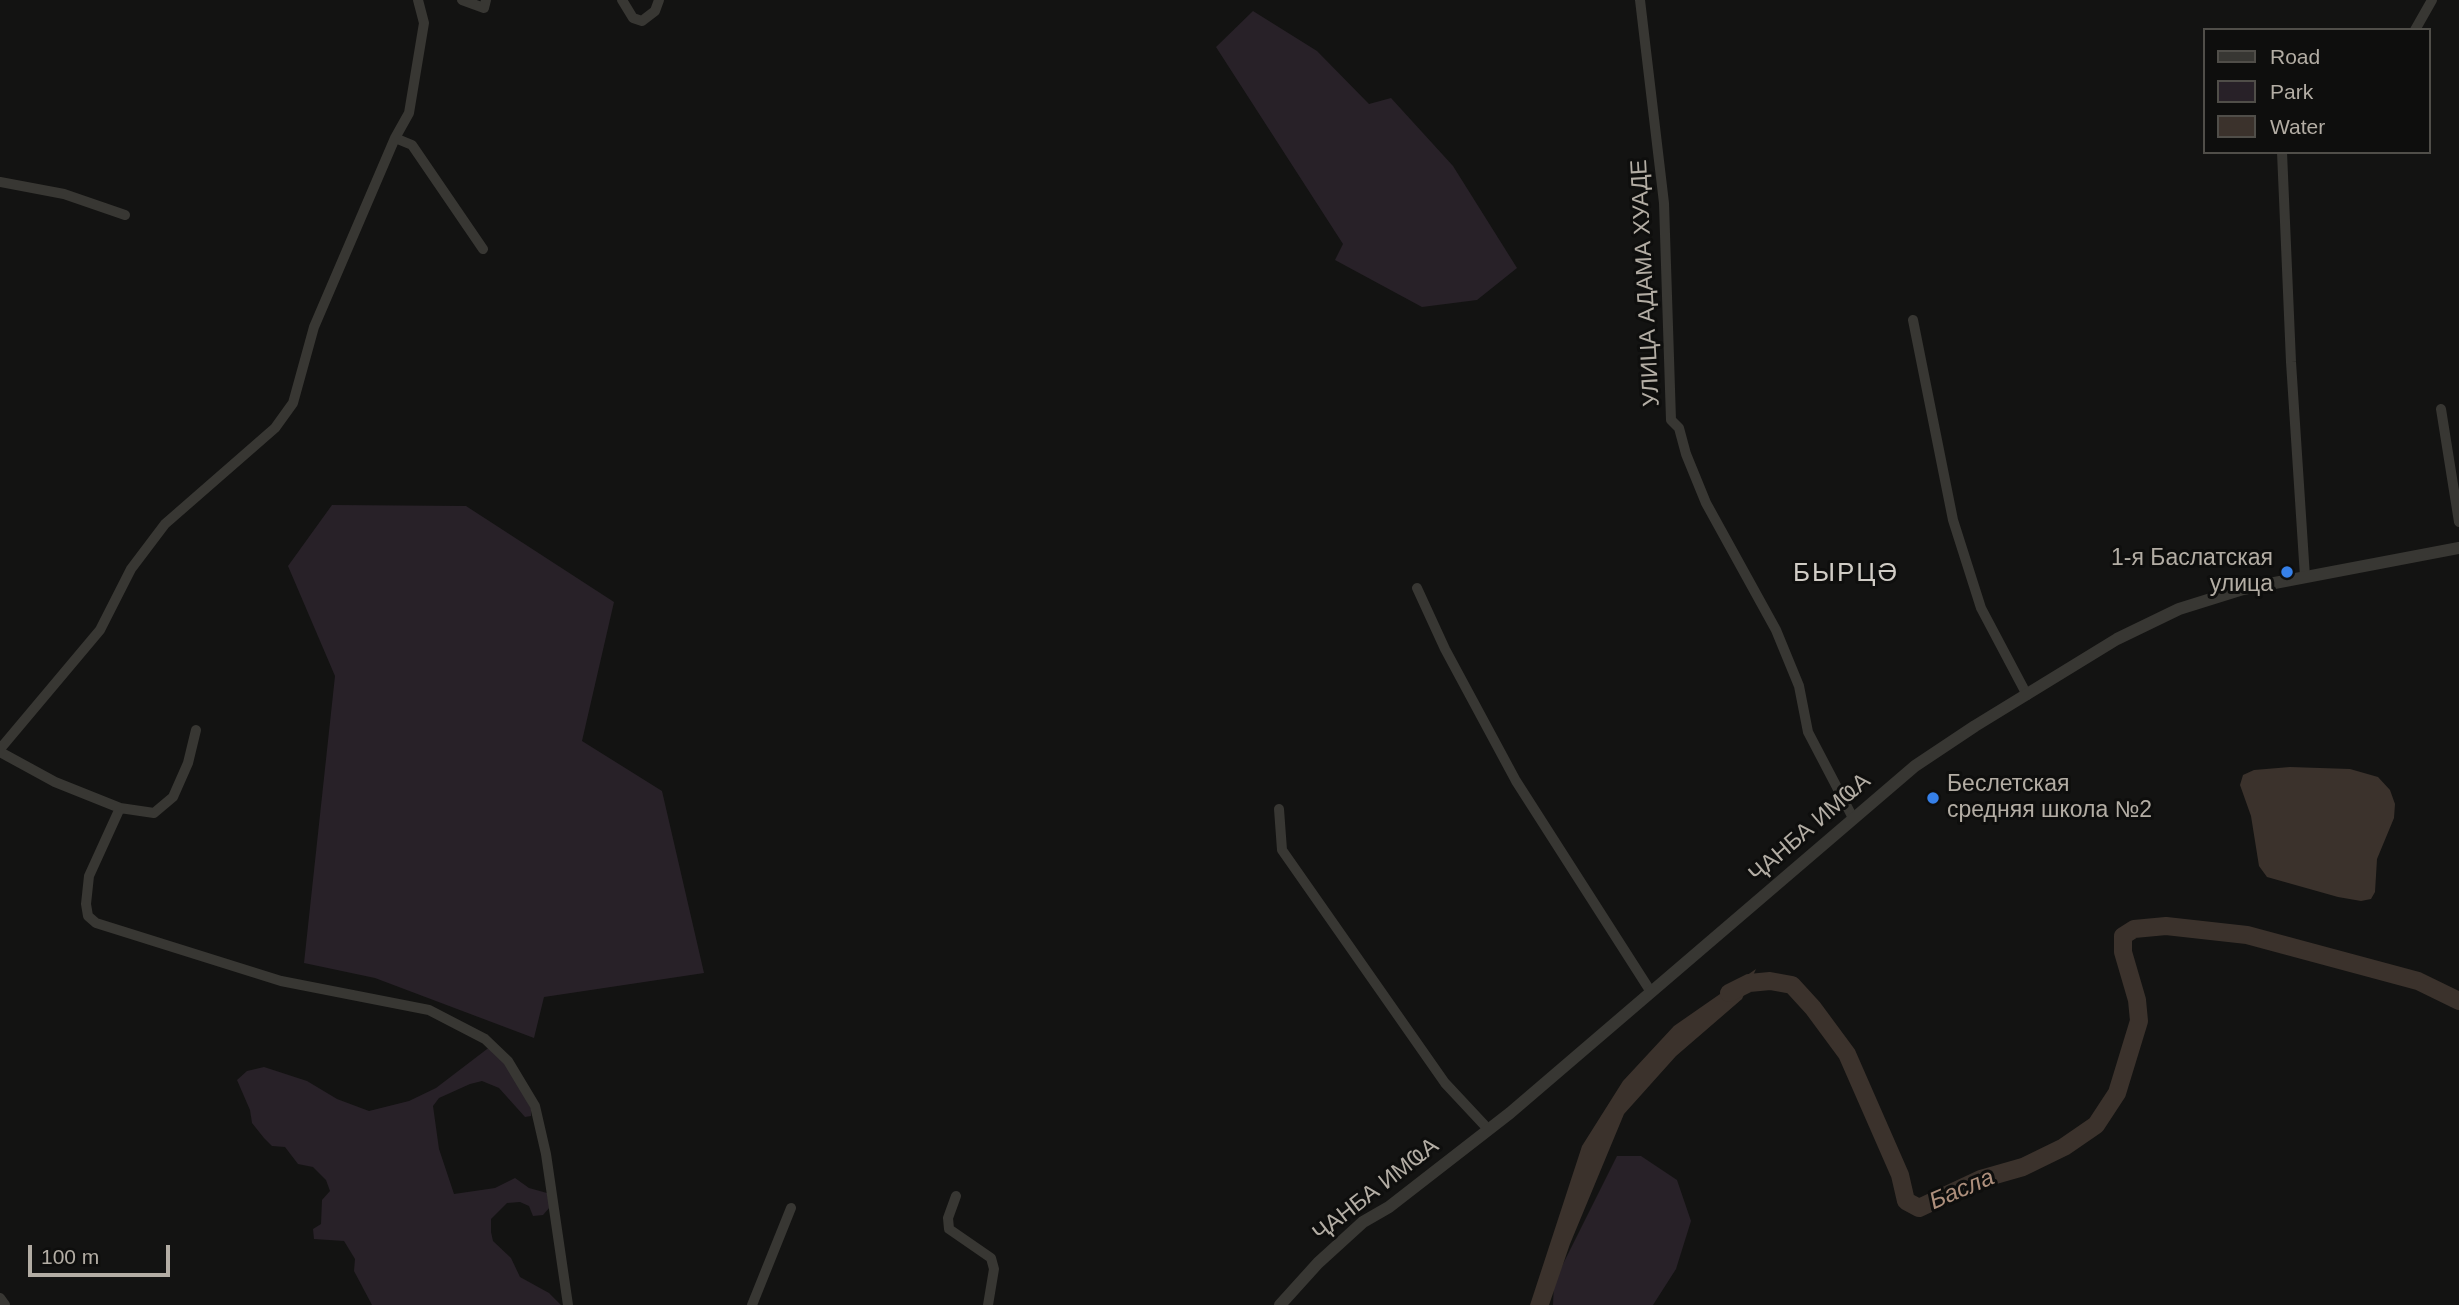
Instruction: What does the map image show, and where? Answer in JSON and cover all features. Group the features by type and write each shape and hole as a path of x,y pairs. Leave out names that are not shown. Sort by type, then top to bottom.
{"street":[{"path":"195,730 188,764 173,797 154,813 120,808 55,782 0,750 100,630 131,569 165,524 283,419 293,403 314,327 394,138 409,113 416,85 424,23 418,0"},
{"path":"462,0 484,8 486,0"},
{"path":"622,0 633,18 642,20 655,11 659,0"},
{"name":"УЛИЦА АДАМА ХУАДЕ","path":"1640,0 1664,204 1671,419 1679,428 1686,454 1706,503 1776,630 1799,686 1808,732 1853,818"},
{"path":"2415,28 2432,0"},
{"path":"394,138 412,145 483,249"},
{"path":"2282,154 2291,362 2305,577"},
{"path":"0,183 64,194 125,215"},
{"path":"1913,320 1952,520 1981,608 2027,695"},
{"path":"2441,409 2459,522"},
{"name":"ҶАНБА ИМҨА","path":"1280,1305 1318,1263 1363,1222 1389,1207 1488,1129 1915,766 2117,639 2179,609 2243,589 2459,548"},
{"path":"1417,588 1445,649 1516,781 1651,992"},
{"path":"120,808 89,876 86,904 88,916 96,923 281,981 429,1010 485,1039 509,1061 535,1106 546,1154 568,1305"},
{"path":"1279,809 1282,850 1445,1083 1488,1129"},
{"path":"956,1196 948,1218 949,1228 991,1258 995,1269 988,1305"},
{"path":"752,1305 791,1208"},
{"path":"0,1298 5,1305"}],"green space":[{"path":"1253,11 1317,51 1369,104 1391,98 1453,166 1517,268 1477,300 1422,307 1335,260 1343,244 1216,47"},
{"path":"332,505 466,506 614,602 582,741 662,791 704,973 544,997 534,1038 375,978 304,963 335,676 288,566"},
{"path":"491,1046 509,1065 531,1109 531,1116 525,1117 499,1088 482,1081 470,1084 439,1098 433,1106 439,1149 454,1194 495,1188 515,1178 529,1188 547,1193 550,1207 543,1215 533,1216 529,1206 520,1202 507,1203 491,1219 491,1232 493,1241 511,1258 520,1277 549,1293 561,1305 372,1305 354,1271 355,1259 344,1241 314,1239 313,1229 321,1224 322,1200 330,1191 326,1180 313,1167 298,1164 285,1147 272,1146 264,1138 252,1123 250,1110 237,1080 247,1071 264,1067 307,1081 337,1099 369,1111 409,1101 436,1088"},
{"path":"1617,1156 1641,1156 1677,1180 1691,1221 1676,1269 1653,1305 1553,1305 1554,1282"}],"water":[{"path":"2290,767 2350,769 2378,777 2390,790 2395,804 2394,818 2377,859 2375,892 2371,899 2361,901 2338,897 2267,877 2259,866 2251,816 2240,785 2243,775 2254,770"},
{"path":"1756,969 1742,999 1676,1056 1624,1114 1570,1244 1549,1305 1530,1305 1582,1146 1623,1081 1674,1026"}],"waterway":[{"name":"Басла","path":"1729,993 1749,983 1770,981 1792,985 1813,1008 1847,1054 1900,1175 1906,1201 1919,1208 1981,1179 2023,1167 2064,1147 2096,1125 2117,1093 2139,1021 2137,1000 2123,952 2123,936 2134,929 2166,926 2247,935 2418,981 2459,1001"}],"place":[{"name":"1-я Баслатская улица","path":"2287,572"},
{"name":"Беслетская средняя школа №2","path":"1933,798"}],"district":[{"name":"БЫРЦӘ","path":"1846,574"}]}
